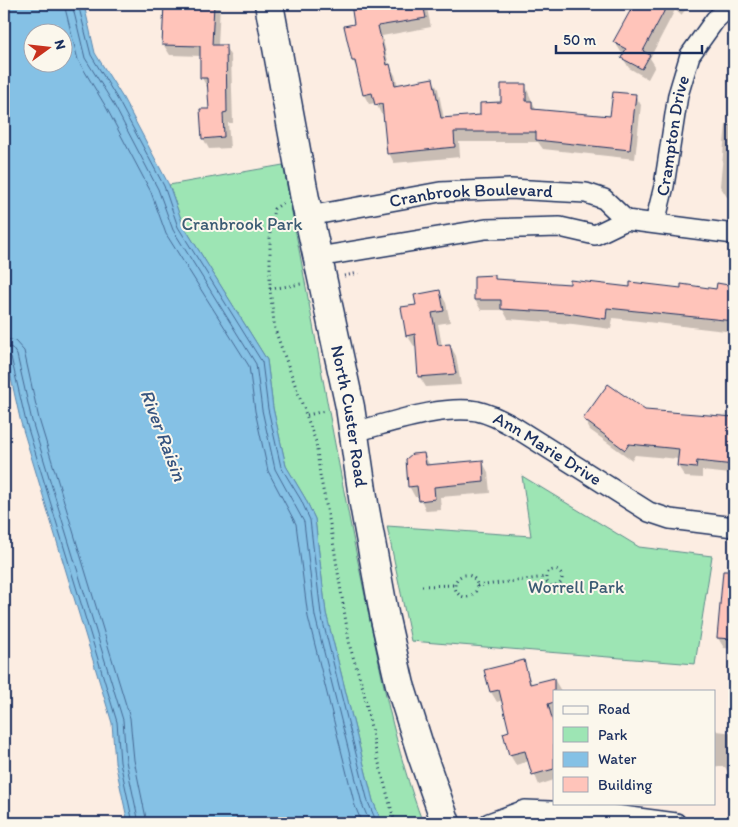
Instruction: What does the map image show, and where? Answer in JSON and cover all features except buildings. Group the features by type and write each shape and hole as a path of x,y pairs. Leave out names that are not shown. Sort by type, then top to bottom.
{"street":[{"name":"North Custer Road","path":"269,4 299,209 318,257 354,432 369,530 400,685 446,823"},
{"name":"Crampton Drive","path":"655,223 664,186 678,95 690,55 715,20 732,4"},
{"name":"Cranbrook Boulevard","path":"299,209 440,192 510,189 586,193 604,199 626,220 595,235 560,227 486,229 318,257"},
{"path":"626,220 734,234"},
{"name":"Ann Marie Drive","path":"354,432 441,412 477,412 497,417 516,428 649,512 670,519 734,527"},
{"path":"488,823 525,810 545,818 600,813 676,823"}],"path":[{"path":"299,209 274,209 270,232 270,289 275,330 316,442 350,648 363,688 376,752 395,823"},
{"path":"337,278 359,274"},
{"path":"270,289 302,284"},
{"path":"307,415 325,411"},
{"path":"555,570 560,573 562,578 560,583 553,586 548,584 546,577 548,572 555,570"},
{"path":"465,575 474,579 476,586 475,593 465,597 459,594 455,585 458,578 465,575"},
{"path":"476,586 546,577"},
{"path":"422,586 455,585"}],"green space":[{"name":"Cranbrook Park","path":"283,165 343,489 377,653 404,767 423,823 382,823 373,801 326,613 315,519 286,466 273,408 267,360 183,225 169,185"},
{"name":"Worrell Park","path":"522,476 639,547 712,556 695,664 411,641 387,526 531,536"}],"water":[{"name":"River Raisin","path":"4,4 82,4 85,9 95,53 123,98 169,185 183,225 267,360 273,408 286,466 315,519 326,613 373,801 382,823 128,823 115,762 112,723 21,423 4,347"}]}
